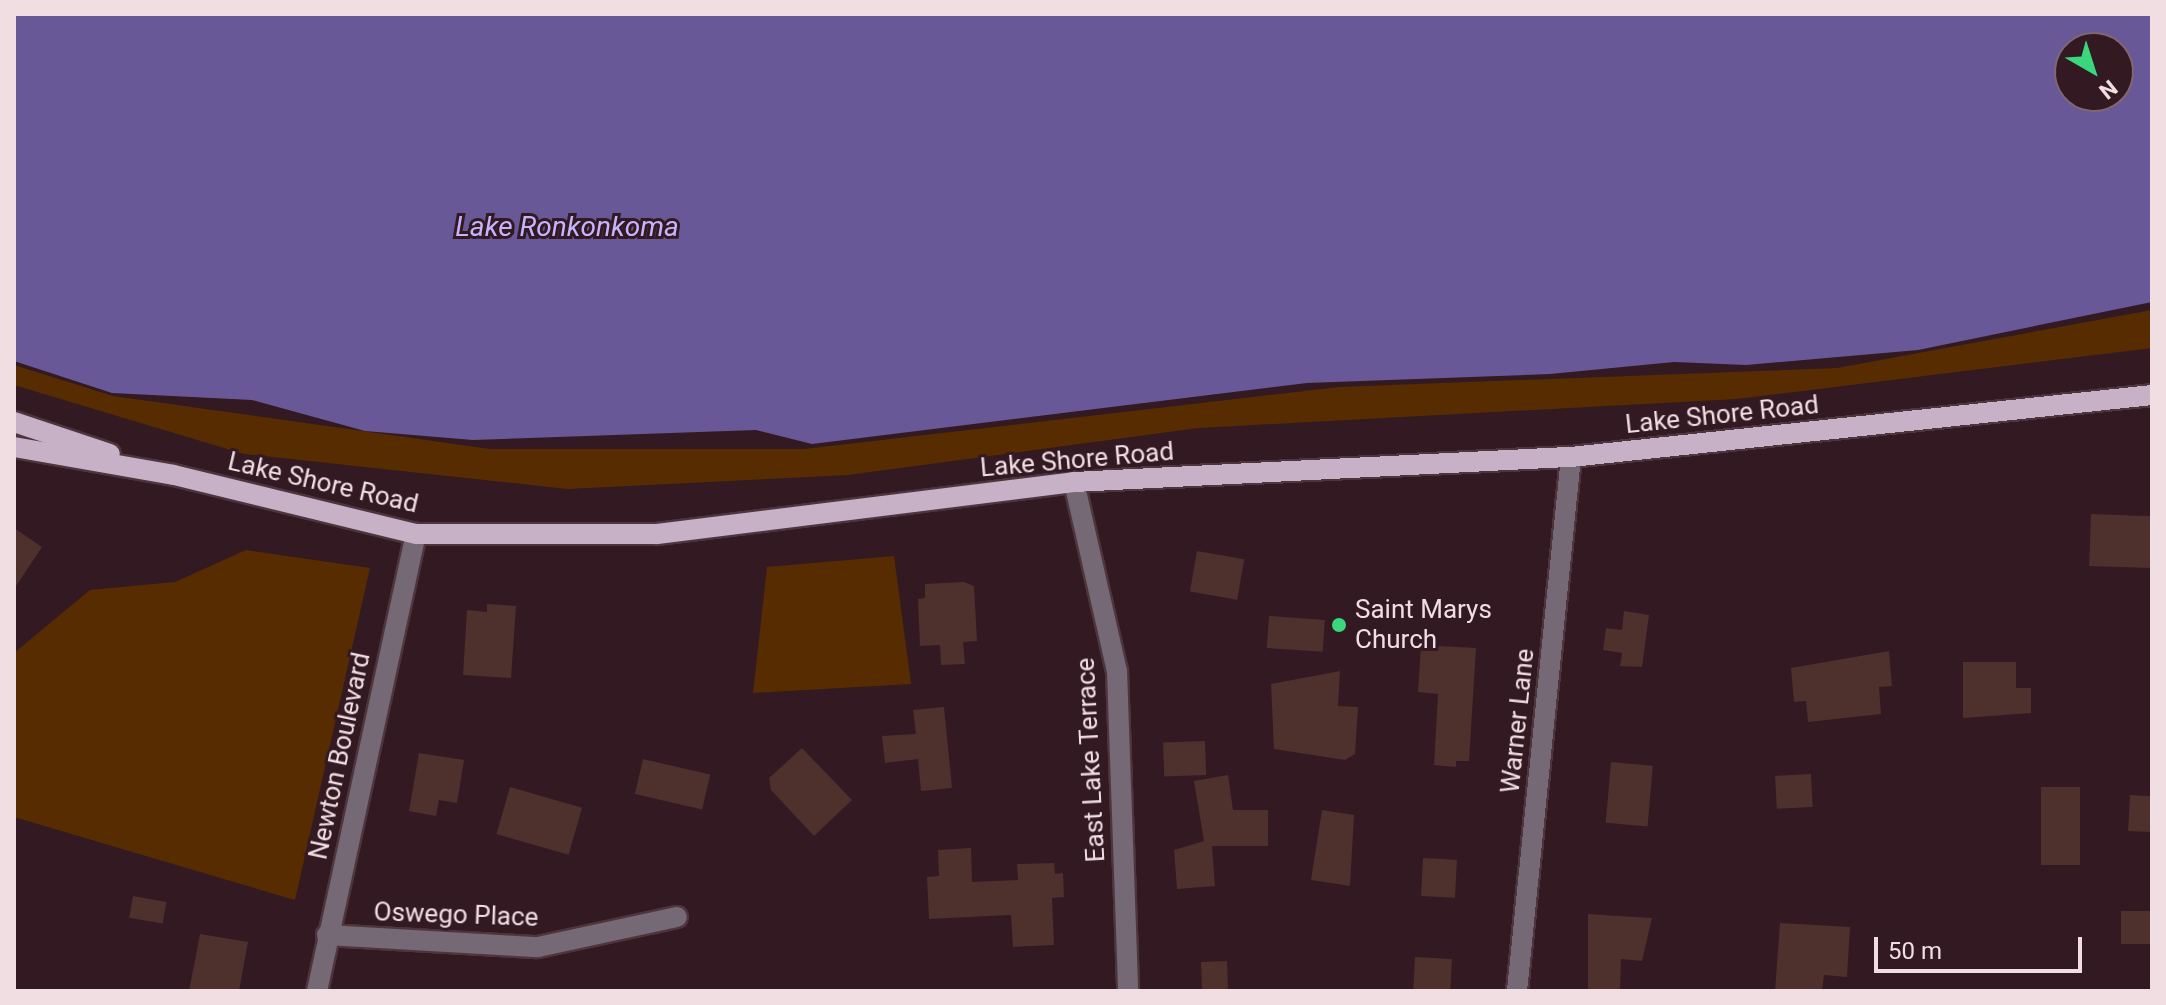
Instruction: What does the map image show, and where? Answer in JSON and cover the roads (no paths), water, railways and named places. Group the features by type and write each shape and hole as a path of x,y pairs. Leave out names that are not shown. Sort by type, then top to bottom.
{"main road":[{"name":"Lake Shore Road","path":"14,447 174,475 416,534 657,534 1074,482 1571,457 2152,395"},
{"path":"14,422 174,475"}],"street":[{"name":"Warner Lane","path":"1517,991 1571,457"},
{"name":"East Lake Terrace","path":"1074,482 1117,671 1128,991"},
{"name":"Newton Boulevard","path":"317,991 416,534"},
{"name":"Oswego Place","path":"327,935 538,947 677,917"}],"water":[{"name":"Lake Ronkonkoma","path":"14,14 2152,14 2152,302 1918,350 1746,365 1674,362 1550,374 1307,383 812,444 756,430 473,440 365,431 252,400 112,393 14,361"}],"place":[{"name":"Saint Marys Church","path":"1339,625"}]}
